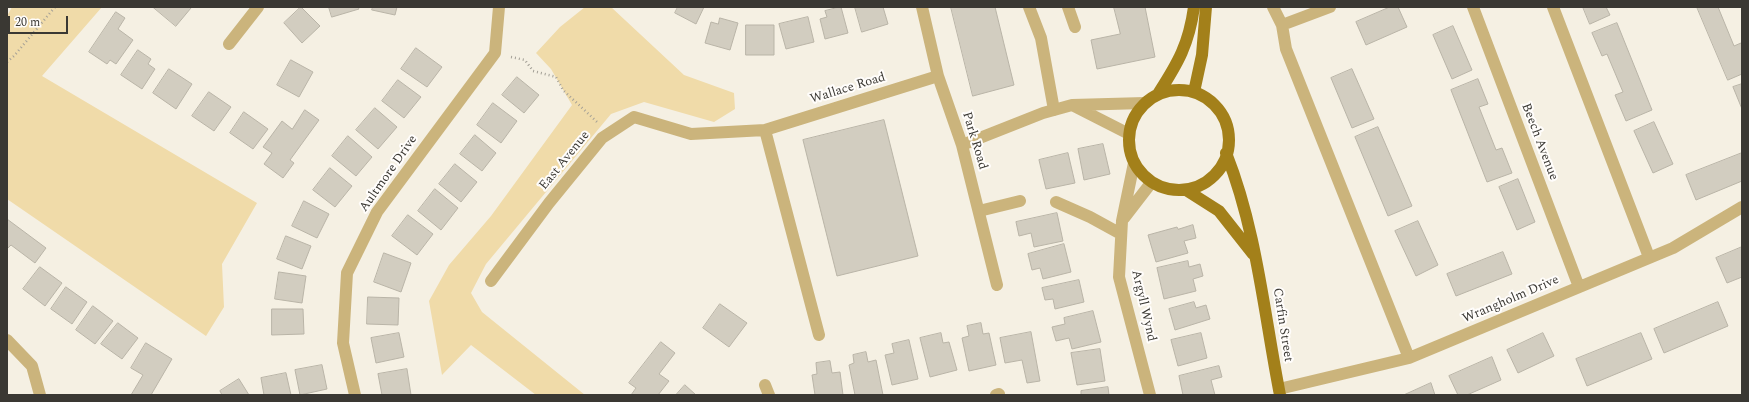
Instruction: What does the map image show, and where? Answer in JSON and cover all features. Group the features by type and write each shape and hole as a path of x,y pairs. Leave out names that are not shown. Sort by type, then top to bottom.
{"main road":[{"path":"1158,94 1179,60 1192,27 1194,7"},
{"path":"1194,92 1202,55 1206,7"},
{"path":"1181,90 1194,92 1207,98 1224,116 1229,133 1229,145 1222,167 1210,180 1202,185 1186,190 1168,190 1151,183 1138,171 1134,163 1128,146 1129,134 1134,116 1145,102 1158,94 1181,90"},
{"name":"Carfin Street","path":"1226,154 1235,176 1257,260 1279,392"},
{"name":"Carfin Street","path":"1186,190 1219,211 1257,260"}],"street":[{"path":"229,44 258,7"},
{"path":"495,53 499,7"},
{"name":"Park Road","path":"922,7 938,76 962,145 997,284"},
{"path":"1029,7 1041,38 1054,110"},
{"path":"1068,7 1074,27"},
{"path":"1273,7 1282,25 1286,49 1409,358"},
{"path":"1282,25 1330,7"},
{"name":"Beech Avenue","path":"1473,7 1578,287"},
{"path":"1553,7 1649,257"},
{"name":"Aultmore Drive","path":"355,395 343,343 347,273 377,212 495,53"},
{"name":"Wallace Road","path":"765,130 938,76"},
{"path":"962,145 1054,110 1072,105 1145,102"},
{"path":"1072,105 1129,134"},
{"name":"East Avenue","path":"491,281 549,203 602,138 634,117 691,134 765,130"},
{"path":"765,130 819,335"},
{"name":"Argyll Wynd","path":"1134,163 1122,221 1119,277 1150,395"},
{"path":"1122,221 1151,183"},
{"path":"979,211 1020,201"},
{"path":"1056,202 1090,217 1121,234"},
{"name":"Wrangholm Drive","path":"1279,392 1409,358 1673,248 1742,207"},
{"path":"7,340 32,366 40,395"}],"path":[{"path":"7,62 14,56 55,7"},
{"path":"495,53 525,60 533,71 556,77 563,90 589,116 609,133"}],"shaded area":[{"path":"12,7 102,7 42,76 257,203 222,264 224,307 206,336 7,199 7,16"},
{"path":"585,7 611,7 684,75 734,93 735,109 714,122 644,102 611,114 486,264 471,293 482,312 585,395 536,395 471,345 442,375 429,301 449,265 491,216 572,105 551,69 536,53 560,27"}],"building":[{"path":"153,7 189,7 191,8 176,26"},
{"path":"301,7 320,26 302,43 284,23"},
{"path":"329,7 358,7 359,9 332,17"},
{"path":"373,7 397,7 395,15 372,10"},
{"path":"678,7 704,7 696,24 675,13"},
{"path":"841,7 848,33 825,39 820,19 827,17 825,11"},
{"path":"855,7 883,7 888,24 862,32"},
{"path":"951,7 995,7 1014,85 973,96"},
{"path":"1114,7 1145,7 1155,57 1097,69 1091,40 1120,34"},
{"path":"1390,7 1398,7 1407,27 1366,45 1356,22"},
{"path":"1583,7 1606,7 1610,15 1590,24"},
{"path":"1697,7 1718,7 1734,46 1741,43 1742,45 1742,74 1728,80"},
{"path":"116,12 125,18 118,29 133,40 116,64 110,60 107,64 89,52"},
{"path":"808,17 814,42 786,49 779,24"},
{"path":"720,18 738,23 730,50 705,43 711,22 718,24"},
{"path":"1617,23 1652,110 1626,121 1615,95 1623,92 1607,54 1602,56 1592,33"},
{"path":"746,25 774,25 774,55 746,55"},
{"path":"1453,26 1472,70 1452,79 1433,35"},
{"path":"416,48 442,67 427,87 401,69"},
{"path":"138,50 151,59 148,64 155,69 142,89 121,75"},
{"path":"291,60 313,72 299,97 277,85"},
{"path":"169,69 192,84 176,109 153,93"},
{"path":"1352,69 1374,119 1352,128 1331,78"},
{"path":"517,77 539,95 524,113 502,95"},
{"path":"1478,79 1488,104 1479,107 1496,150 1502,148 1512,173 1487,182 1451,90"},
{"path":"398,80 421,97 404,118 382,101"},
{"path":"1742,84 1742,109 1733,87"},
{"path":"209,92 231,107 214,131 192,116"},
{"path":"493,103 517,121 501,143 477,125"},
{"path":"375,108 397,127 378,149 356,130"},
{"path":"305,110 319,120 290,160 294,163 283,178 264,164 272,153 263,147 282,121 292,129"},
{"path":"244,112 268,129 253,149 230,133"},
{"path":"884,120 918,256 837,276 803,140"},
{"path":"1654,122 1673,164 1653,173 1634,131"},
{"path":"1378,127 1412,206 1388,216 1355,137"},
{"path":"475,135 496,153 482,171 460,154"},
{"path":"348,136 372,157 356,176 332,156"},
{"path":"1103,144 1110,174 1084,180 1078,149"},
{"path":"1068,153 1075,183 1046,189 1039,160"},
{"path":"1742,153 1742,181 1696,200 1686,175"},
{"path":"455,164 477,182 461,202 439,184"},
{"path":"330,168 352,186 335,207 313,190"},
{"path":"1518,179 1535,222 1517,230 1499,187"},
{"path":"435,189 458,208 441,230 418,211"},
{"path":"304,201 329,214 317,238 292,226"},
{"path":"1057,213 1063,241 1034,247 1031,233 1019,236 1016,222"},
{"path":"408,215 433,234 417,255 392,236"},
{"path":"7,219 46,248 35,263 11,245 7,249"},
{"path":"1418,221 1438,265 1416,276 1395,231"},
{"path":"1193,225 1196,238 1184,241 1188,253 1156,262 1148,235 1177,227 1178,229"},
{"path":"286,236 311,246 302,269 277,259"},
{"path":"1064,244 1071,272 1043,279 1040,268 1032,270 1028,254"},
{"path":"1742,247 1742,277 1727,283 1716,258"},
{"path":"1503,252 1512,274 1456,296 1447,274"},
{"path":"384,253 411,263 401,292 374,282"},
{"path":"1188,261 1189,267 1200,264 1203,276 1193,279 1196,291 1164,299 1157,268"},
{"path":"40,267 62,283 45,306 23,289"},
{"path":"279,272 306,276 302,303 275,299"},
{"path":"1079,280 1084,302 1055,309 1053,299 1045,300 1042,288"},
{"path":"66,287 87,302 72,324 51,309"},
{"path":"368,297 399,298 398,325 367,324"},
{"path":"1194,302 1196,308 1206,305 1210,319 1175,330 1169,309"},
{"path":"1718,302 1728,326 1664,353 1654,329"},
{"path":"720,304 747,323 729,347 703,328"},
{"path":"93,306 113,321 95,344 76,330"},
{"path":"272,309 303,309 304,334 272,335"},
{"path":"1093,311 1101,342 1072,349 1069,338 1056,341 1052,327 1065,324 1064,318"},
{"path":"118,323 138,338 122,359 101,344"},
{"path":"981,323 983,334 989,333 996,365 969,371 962,338 969,336 967,326"},
{"path":"1031,332 1040,381 1027,383 1022,360 1005,363 1000,338"},
{"path":"399,333 404,357 376,363 371,338"},
{"path":"941,333 943,343 949,342 957,370 930,377 920,338"},
{"path":"1201,333 1207,358 1178,366 1171,340"},
{"path":"1543,333 1554,356 1518,373 1507,350"},
{"path":"1641,333 1652,359 1587,386 1576,359"},
{"path":"909,340 918,379 892,385 885,355 894,353 892,344"},
{"path":"661,342 675,353 659,374 669,381 658,395 631,395 636,388 629,383"},
{"path":"146,343 172,359 151,395 131,395 143,375 131,368"},
{"path":"1100,349 1105,381 1077,385 1071,353"},
{"path":"866,352 868,362 876,360 883,395 855,395 849,365 854,363 853,355"},
{"path":"1492,357 1501,380 1467,395 1458,395 1449,376"},
{"path":"830,361 832,373 840,372 843,395 815,395 812,375 817,374 816,363"},
{"path":"322,365 327,389 300,395 295,370"},
{"path":"1219,366 1222,377 1211,380 1215,395 1183,395 1179,376"},
{"path":"407,369 411,395 382,395 378,374"},
{"path":"286,373 291,395 264,395 261,378"},
{"path":"239,379 249,395 222,395 220,391"},
{"path":"1431,383 1435,395 1404,395"},
{"path":"685,385 696,395 676,395"},
{"path":"1108,387 1109,395 1081,395 1081,391"}]}
